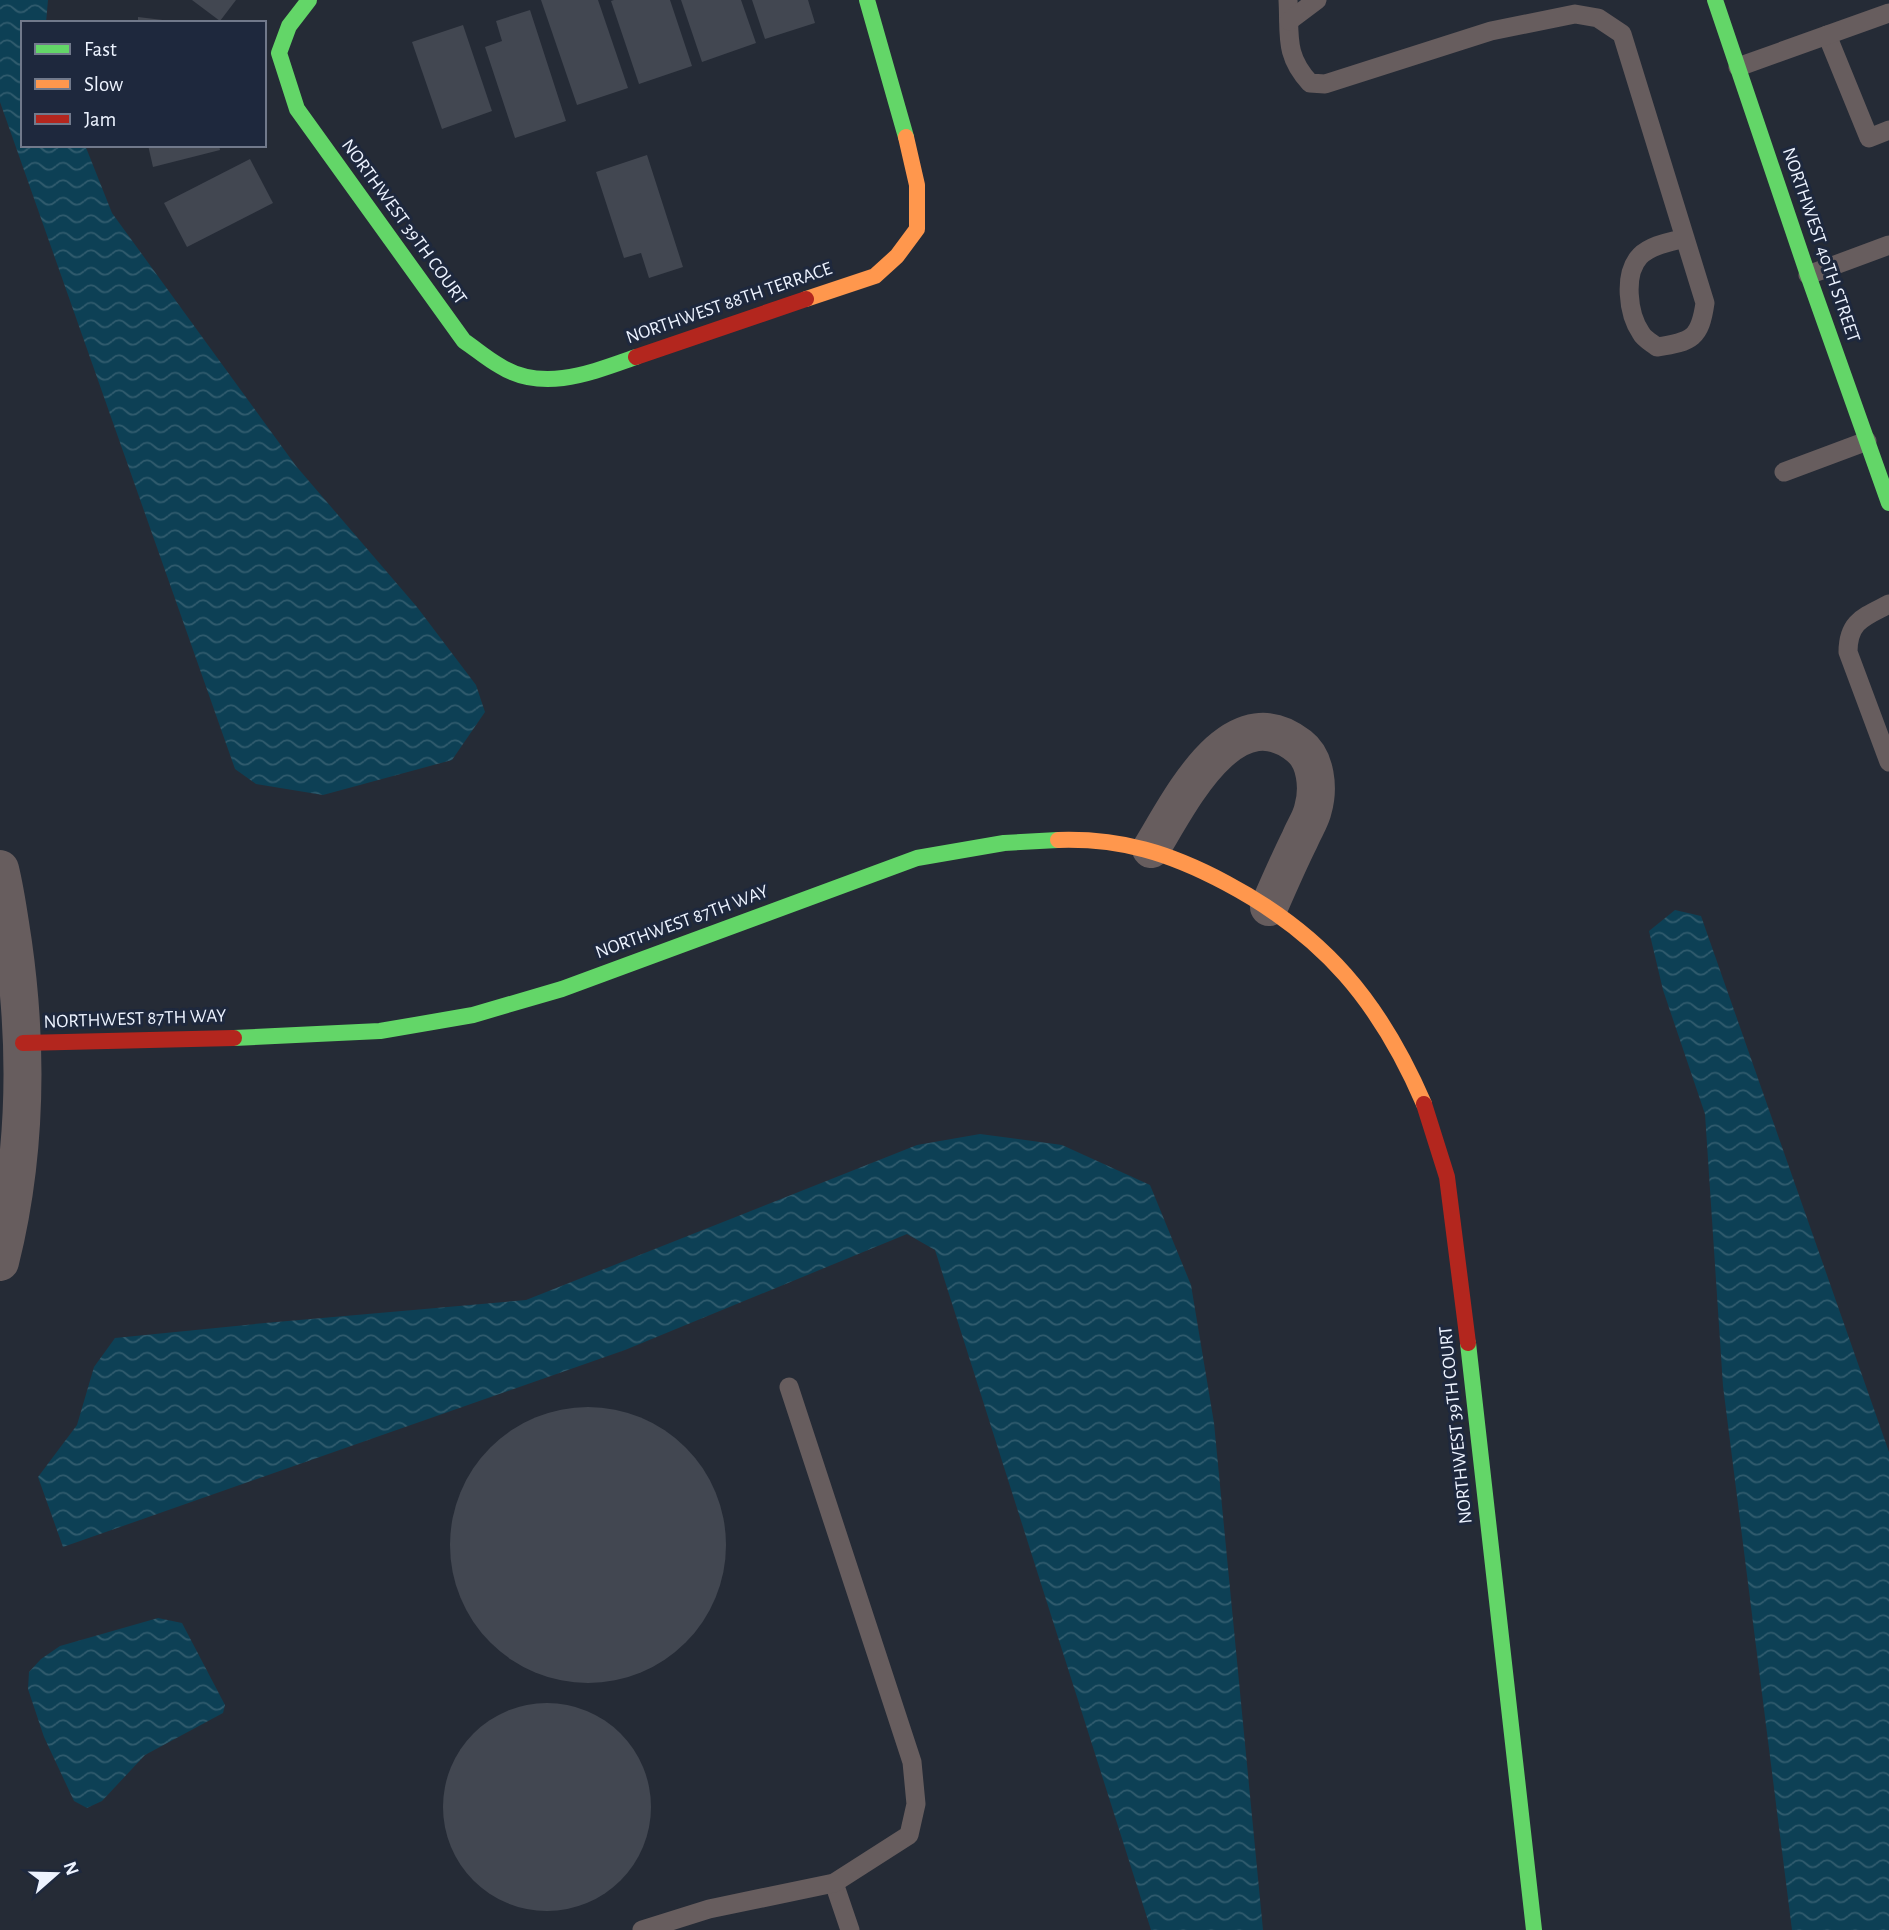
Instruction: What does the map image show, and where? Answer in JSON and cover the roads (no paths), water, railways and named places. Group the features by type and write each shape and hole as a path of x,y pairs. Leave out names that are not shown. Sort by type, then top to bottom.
{"street":[{"name":"NORTHWEST 39TH COURT","path":"309,0 289,26 279,52 296,109 464,341 502,368 535,379"},
{"name":"NORTHWEST 88TH TERRACE","path":"535,379 577,377 875,276 897,256 917,229 917,185 910,150 867,0"},
{"name":"NORTHWEST 40TH STREET","path":"1715,0 1889,503"},
{"path":"1152,849 1200,773 1220,750 1241,735 1263,730 1287,737 1308,753 1315,776 1314,809 1269,907"},
{"name":"NORTHWEST 87TH WAY","path":"23,1043 380,1031 473,1015 573,985 917,858 978,845 1040,839 1103,842 1152,849 1212,875 1269,907 1323,950"},
{"path":"0,869 18,976 23,1043 20,1147 9,1228 0,1262"},
{"name":"NORTHWEST 39TH COURT","path":"1323,950 1368,1004 1403,1058 1430,1120 1444,1162 1455,1229 1534,1930"}],"lane":[{"path":"1288,0 1288,43 1299,72 1310,83 1325,84 1491,31 1575,14 1598,18 1622,34 1685,237 1705,303 1699,330 1684,342 1657,347 1641,334 1630,308 1628,284 1639,257 1657,245 1685,237"},
{"path":"1289,21 1317,0"},
{"path":"1738,67 1889,13"},
{"path":"1827,35 1868,138 1889,130"},
{"path":"1808,275 1889,245"},
{"path":"1784,472 1867,441"},
{"path":"1889,604 1861,619 1848,637 1848,652 1889,762"},
{"path":"642,1930 709,1909 834,1883 909,1835 916,1804 912,1762 789,1387"},
{"path":"834,1883 850,1930"}],"water":[{"path":"0,0 48,0 46,21 21,21 21,147 86,147 112,213 296,466 417,607 476,685 485,712 452,760 323,795 256,784 235,769 0,102"},
{"path":"1675,910 1701,916 1889,1452 1889,1930 1792,1930 1723,1386 1705,1114 1663,990 1649,931"},
{"path":"980,1134 1062,1145 1150,1185 1191,1285 1214,1423 1263,1930 1151,1930 935,1250 907,1234 625,1350 63,1547 38,1477 77,1425 94,1367 115,1338 526,1300 917,1145"},
{"path":"158,1618 182,1623 225,1705 223,1713 145,1755 102,1801 87,1808 74,1801 44,1737 28,1689 29,1672 41,1659 60,1646"}]}
